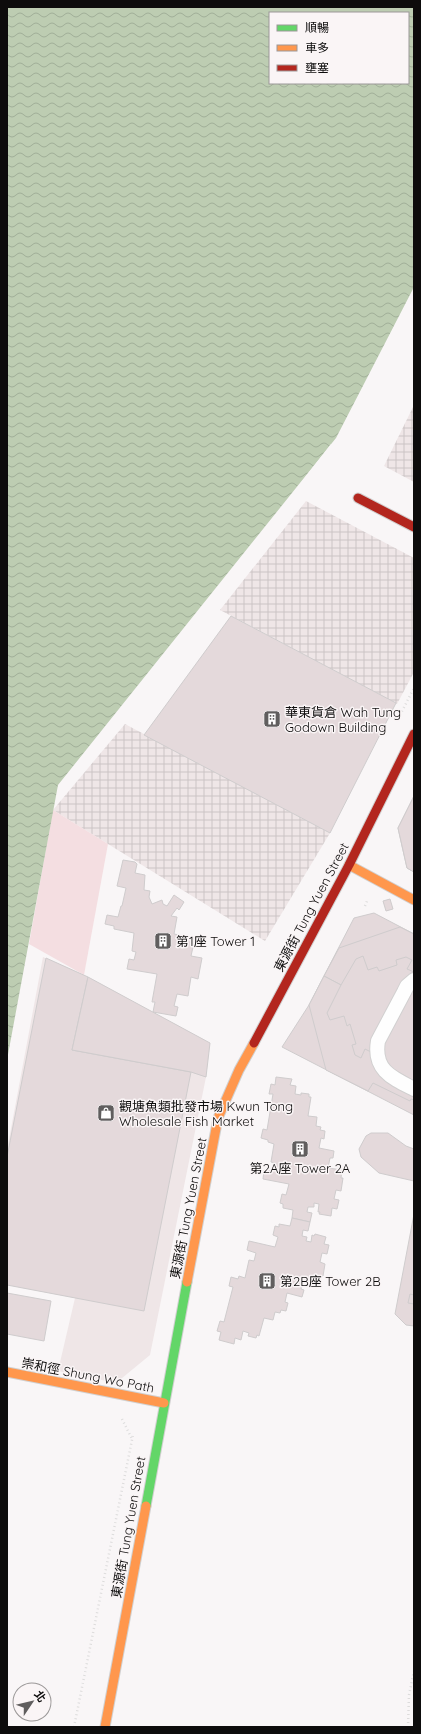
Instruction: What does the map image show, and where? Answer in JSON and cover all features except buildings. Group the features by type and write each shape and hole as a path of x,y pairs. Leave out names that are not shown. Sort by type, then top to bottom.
{"street":[{"path":"358,498 414,527"},
{"name":"東源街 Tung Yuen Street","path":"104,1727 218,1118 238,1070 350,865 414,734"},
{"path":"350,865 414,900"},
{"name":"崇和徑 Shung Wo Path","path":"7,1372 164,1403"}],"lane":[{"path":"414,980 407,986 378,1041 376,1050 381,1067 387,1074 414,1089"}],"path":[{"path":"408,1727 409,1695 414,1671"}],"shaded area":[{"path":"414,405 414,482 384,466"},
{"path":"306,501 414,558 414,672 397,704 220,610"},
{"path":"125,724 330,833 265,941 53,810"},
{"path":"53,810 108,844 84,975 29,944"},
{"name":"觀塘魚類批發市場 Kwun Tong Wholesale Fish Market","path":"43,957 88,977 210,1043 206,1077 150,1355 116,1383 58,1371 75,1298 7,1285 7,1150"}],"water":[{"path":"7,7 414,7 414,287 336,438 58,785 7,1060"}],"pier":[{"path":"331,444 333,445 298,490 296,489"}],"traffic: fast":[{"path":"146,1506 187,1282"}],"traffic: slow":[{"path":"349,865 414,900"},
{"path":"187,1282 218,1118 239,1070 254,1043"},
{"path":"7,1372 164,1403"},
{"path":"105,1727 146,1506"}],"traffic: jam":[{"path":"358,498 414,527"},
{"path":"254,1043 349,865 414,734"}],"place":[{"name":"華東貨倉 Wah Tung Godown Building","path":"272,719"},
{"name":"第1座 Tower 1","path":"163,941"},
{"name":"觀塘魚類批發市場 Kwun Tong Wholesale Fish Market","path":"106,1113"},
{"name":"第2A座 Tower 2A","path":"300,1149"},
{"name":"第2B座 Tower 2B","path":"267,1281"}]}
